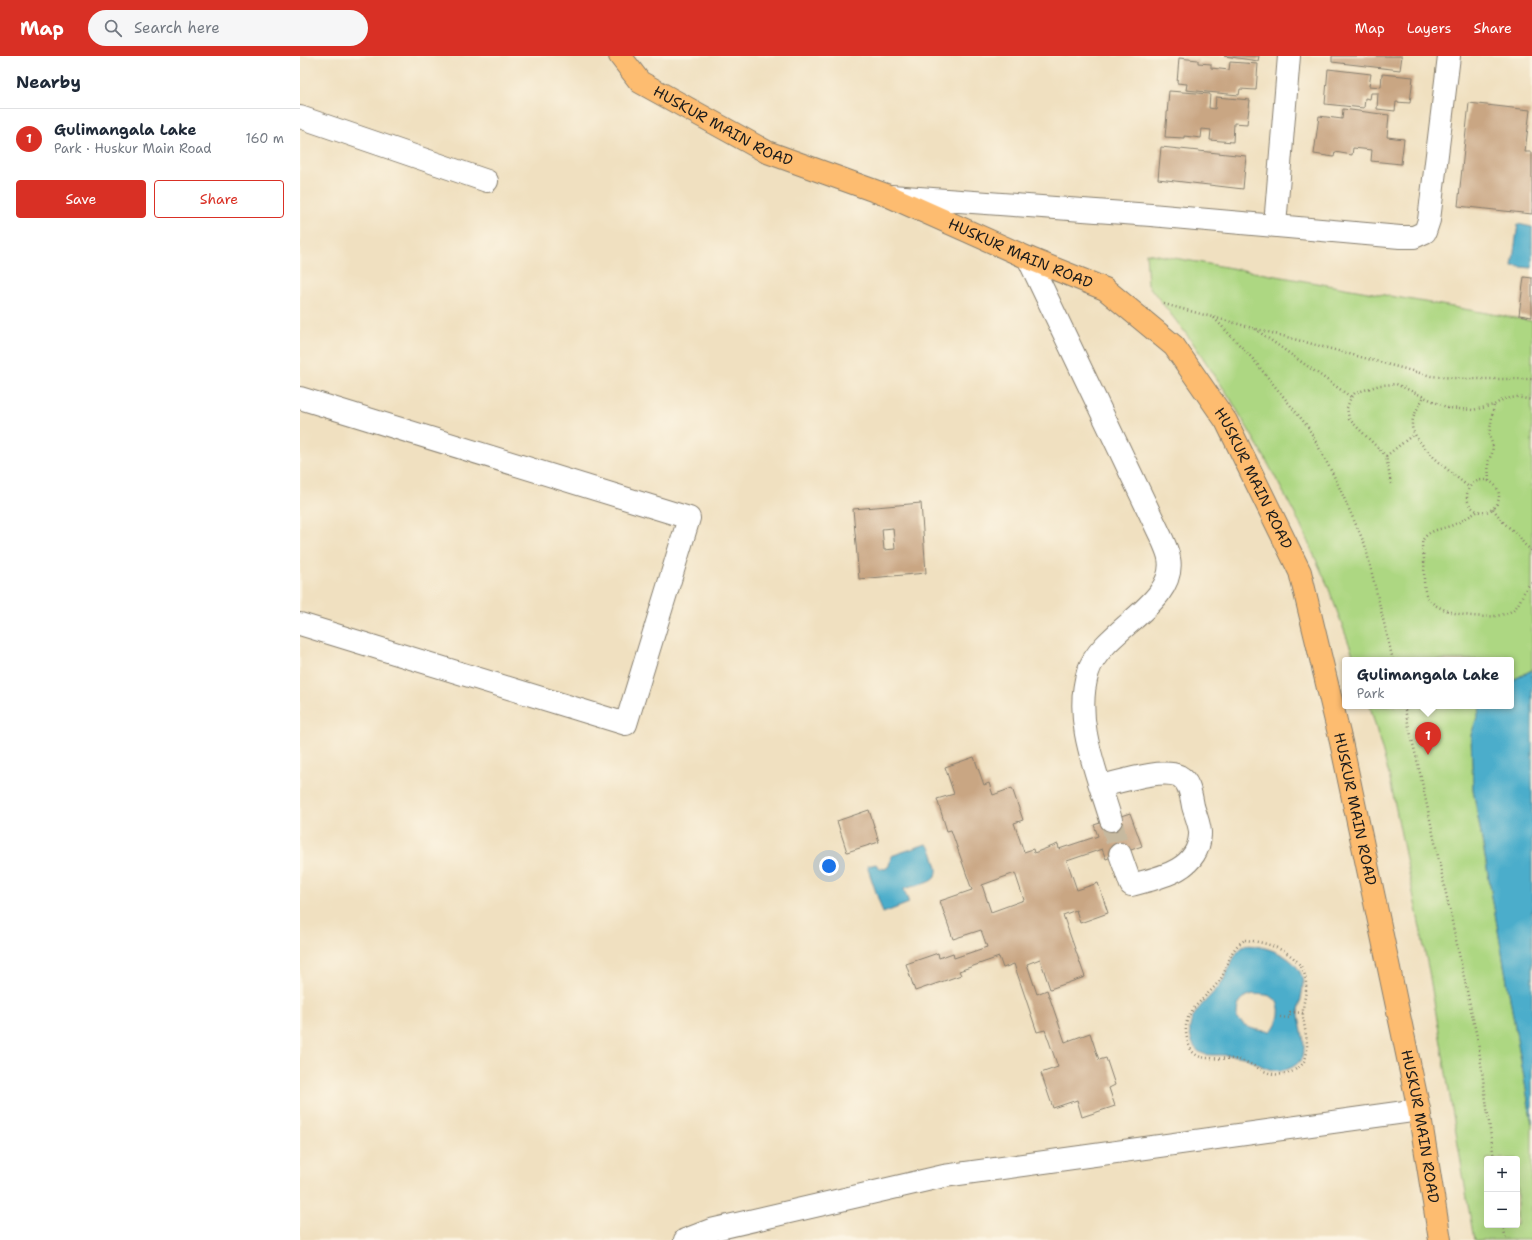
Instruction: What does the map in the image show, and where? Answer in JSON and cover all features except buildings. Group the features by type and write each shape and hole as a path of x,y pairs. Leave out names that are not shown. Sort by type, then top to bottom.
{"main road":[{"name":"HUSKUR MAIN ROAD","path":"620,56 640,82 767,152 889,196 1028,258 1105,290 1174,346 1226,421 1300,572 1341,742 1419,1110 1440,1240"}],"street":[{"path":"1275,225 1289,56"},
{"path":"889,196 1275,225 1400,237 1414,236 1425,232 1429,220 1449,56"},
{"path":"300,117 487,181"},
{"path":"1028,258 1170,558 1169,574 1161,593 1100,650 1088,671 1084,697 1085,736 1111,820"},
{"path":"300,398 689,518 626,724 300,624"},
{"path":"1101,786 1163,774 1179,776 1188,786 1200,835 1195,851 1186,864 1170,874 1131,885 1120,854"},
{"path":"686,1240 711,1230 944,1176 1419,1110"}],"path":[{"path":"1391,657 1364,545 1336,480 1312,434 1252,358 1213,317 1431,376 1466,379 1532,379"},
{"path":"1253,328 1351,397"},
{"path":"1391,484 1386,456 1349,419 1347,408 1351,397 1364,390 1396,384 1423,398 1448,408 1473,410 1494,405 1504,399 1517,397 1532,400"},
{"path":"1423,398 1412,425 1414,434 1423,446 1469,487"},
{"path":"1489,481 1488,462 1493,446 1490,435 1494,405"},
{"path":"1386,456 1414,434"},
{"path":"1482,480 1489,481 1495,485 1499,499 1493,509 1484,513 1477,512 1470,507 1467,501 1469,487 1475,482 1482,480"},
{"path":"1493,509 1504,523 1519,536 1524,544 1532,551"},
{"path":"1477,512 1453,525 1429,533 1423,538 1421,543 1425,568 1424,584 1428,597 1439,606 1456,614 1479,618 1512,610 1520,602 1528,586 1532,583"},
{"path":"1405,709 1478,1042 1494,1156"},
{"path":"1245,940 1260,941 1280,949 1297,960 1305,974 1307,984 1303,1013 1308,1038 1305,1060 1298,1068 1276,1075 1267,1073 1240,1060 1198,1056 1191,1051 1184,1032 1186,1021 1190,1012 1209,994 1221,978 1237,945 1245,940"},
{"path":"1280,1017 1290,1018 1290,1012 1303,1013"},
{"path":"1504,1228 1506,1240"}],"green space":[{"path":"1146,253 1532,321 1532,670 1514,679 1514,657 1354,657 1327,584 1298,520 1265,458 1230,398 1191,340 1148,285"},
{"path":"1371,709 1480,709 1471,735 1473,789 1532,1123 1532,1240 1474,1240 1429,972 1389,775"}],"water":[{"path":"1518,224 1532,227 1532,268 1512,266"},
{"path":"1532,670 1532,1123 1473,789 1471,735 1480,709 1514,709 1514,679"},
{"path":"926,844 930,847 937,869 934,878 924,884 904,889 909,903 883,913 867,866 876,864 880,868 885,869 889,866 891,856"},
{"path":"1246,945 1254,946 1282,955 1297,967 1301,975 1303,987 1299,1014 1304,1052 1296,1065 1288,1069 1270,1069 1239,1056 1203,1054 1195,1048 1192,1042 1190,1024 1193,1016 1222,982 1235,956 1241,948","holes":["1254,994 1270,996 1278,1003 1278,1018 1271,1031 1252,1029 1244,1025 1237,1018 1239,1005 1242,999"]}],"tunnel":[{"path":"1111,820 1120,854"}],"place":[{"name":"Gulimangala Lake","path":"1428,755"}]}
